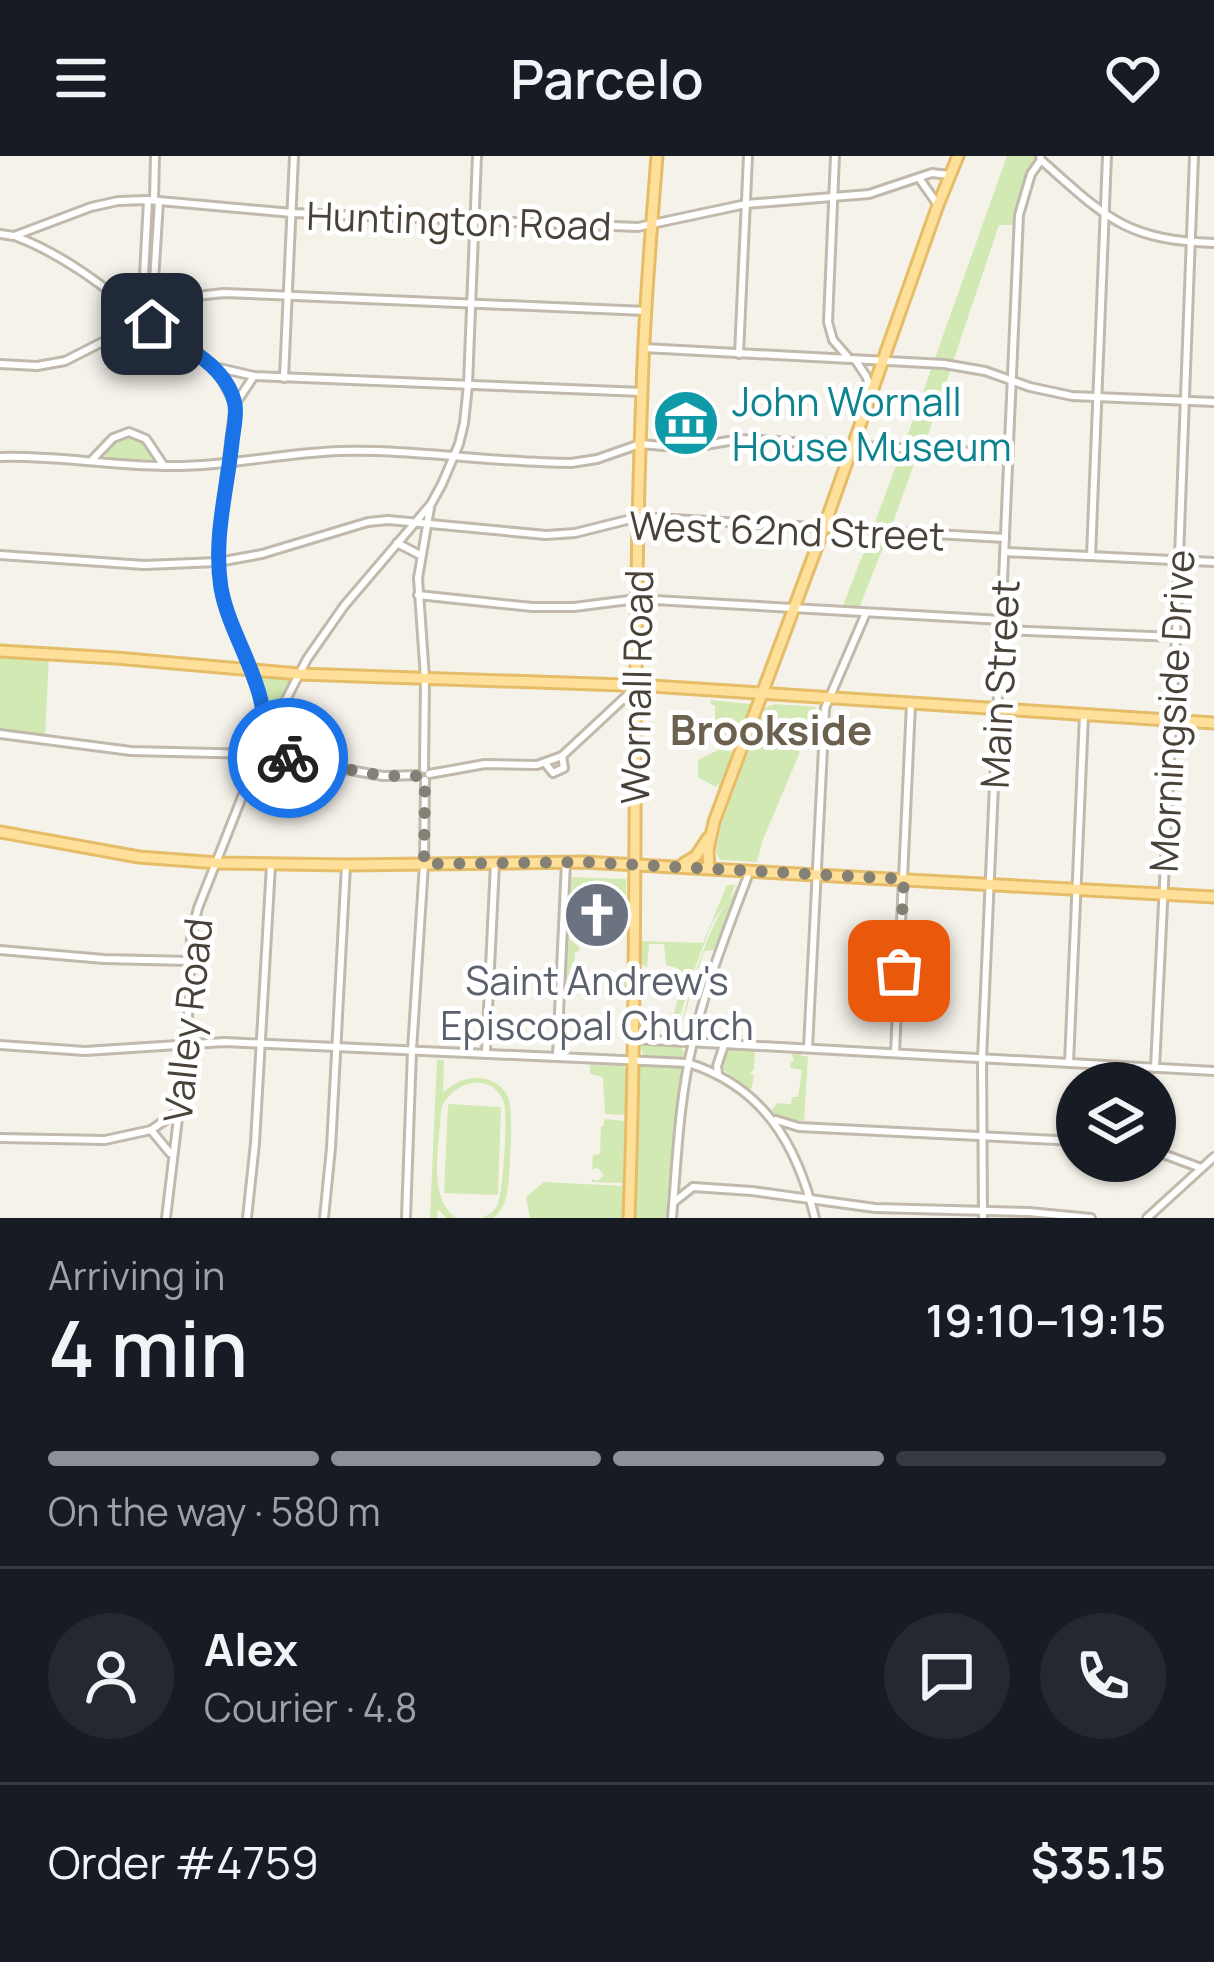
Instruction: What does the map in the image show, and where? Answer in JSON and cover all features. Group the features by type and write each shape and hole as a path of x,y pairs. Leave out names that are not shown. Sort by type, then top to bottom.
{"main road":[{"name":"Wornall Road","path":"629,1218 641,392 657,156"},
{"path":"679,866 696,856 711,834 958,156"},
{"path":"0,651 299,674 636,686 1214,723"},
{"path":"0,830 139,856 215,862 634,863 1214,896"},
{"path":"709,868 711,834"}],"street":[{"path":"152,318 155,156"},
{"path":"284,378 294,156"},
{"path":"406,1218 424,864 420,555 431,504 464,423 477,156"},
{"path":"739,354 748,156"},
{"path":"820,357 829,351 836,156"},
{"path":"1091,556 1107,156"},
{"name":"Morningside Drive","path":"1155,1062 1194,156"},
{"path":"1041,158 1123,226 1146,235 1214,243"},
{"name":"Main Street","path":"983,1215 982,1059 1019,215 1041,158"},
{"path":"1029,183 1041,174 1056,172"},
{"name":"Huntington Road","path":"14,236 91,207 153,200 292,213 638,227 746,204 869,194 932,173 949,175"},
{"path":"919,178 938,205"},
{"path":"140,317 153,200"},
{"path":"39,225 39,245"},
{"path":"0,234 39,245 105,287 140,317 145,328 152,318 182,301 205,294 646,311"},
{"path":"0,364 38,366 65,361 140,317 152,318 214,367 235,404"},
{"path":"830,333 866,376 872,392"},
{"path":"644,348 944,364 985,371 1049,392 1214,402"},
{"path":"214,367 284,378 641,392"},
{"path":"254,376 235,404 218,562 226,609 262,700 263,744"},
{"path":"91,461 113,438 130,432 146,439 164,466"},
{"path":"0,457 164,466 381,451 571,463 640,444 688,448 740,439 1009,454"},
{"name":"Valley Road","path":"166,1218 187,1043 194,920 215,862 263,744 299,674 344,606 431,504"},
{"name":"West 62nd Street","path":"0,555 144,565 218,562 378,520 560,534 639,517 1006,538"},
{"path":"397,543 420,555"},
{"path":"1005,552 1214,562"},
{"path":"418,595 532,607 637,599 1002,620"},
{"path":"808,1048 825,708 866,613"},
{"path":"1001,630 1176,638"},
{"path":"0,734 131,751 260,754 383,776 424,775 485,764 545,764 562,757 636,686"},
{"path":"895,1053 911,704"},
{"path":"1069,1062 1084,716"},
{"path":"557,1056 566,862"},
{"path":"486,1053 494,863"},
{"path":"247,1218 271,865"},
{"path":"323,1218 346,865"},
{"path":"672,1218 692,1042 750,870"},
{"path":"0,950 189,961"},
{"path":"633,1039 1056,1062"},
{"path":"0,1045 85,1051 187,1043 262,1044 688,1063 718,1073 774,1119 801,1168 815,1218"},
{"path":"718,1073 724,1045"},
{"path":"1176,1069 1214,1071"},
{"path":"0,1138 106,1140 151,1130 177,1112"},
{"path":"774,1119 800,1127 1056,1140"},
{"path":"789,1145 800,1127"},
{"path":"151,1130 172,1156"},
{"path":"1147,1218 1214,1157"},
{"path":"1176,1159 1201,1168"},
{"path":"676,1170 693,1187 811,1201 1091,1218"},
{"path":"674,1202 693,1187"}],"green space":[{"path":"1007,156 1036,156 1018,199 1014,225 999,225 953,362 934,361"},
{"path":"932,367 951,369 924,446 904,445"},
{"path":"130,437 147,445 151,463 104,459 111,444"},
{"path":"901,452 918,453 891,528 873,528"},
{"path":"871,534 888,535 860,606 843,605"},
{"path":"0,655 49,657 45,736 0,730"},
{"path":"265,676 290,682 268,728 259,683"},
{"path":"710,700 751,704 734,750 738,729 730,749 715,743 715,706"},
{"path":"775,704 816,707 817,720 757,862 720,860 716,852 721,826 764,708"},
{"path":"720,749 734,752 721,789 719,782 716,787 698,777 698,760"},
{"path":"571,877 626,879 626,912 616,911 619,895 612,888 599,888 598,894 580,890 577,897 570,897"},
{"path":"727,885 735,885 729,900 713,921 691,978 682,978 689,985 675,1034 664,1034 669,1031 682,983 665,978 676,974 677,968 666,965 664,944 649,944 647,967 641,964 641,941 703,943"},
{"path":"737,885 738,898 717,950 704,951 679,1034 705,947"},
{"path":"564,938 580,948 575,952 573,979 580,986 616,987 617,982 626,982 626,988 561,986"},
{"path":"680,1045 685,1054 681,1058 644,1056 640,1046"},
{"path":"755,1049 748,1091 722,1068 725,1052"},
{"path":"791,1051 808,1056 804,1121 796,1123 771,1112 777,1103 791,1104 792,1097 798,1097 802,1070 790,1068"},
{"path":"437,1060 444,1060 443,1093 458,1082 477,1078 494,1082 508,1097 508,1185 504,1204 494,1218 483,1218 499,1199 504,1103 491,1086 472,1083 453,1092 441,1110 438,1184 447,1210 457,1218 446,1218 438,1209 437,1218 430,1218"},
{"path":"640,1063 679,1065 683,1071 669,1218 634,1218"},
{"path":"590,1065 628,1070 626,1115 605,1114 603,1077 590,1074"},
{"path":"448,1104 501,1107 498,1195 444,1193"},
{"path":"604,1119 624,1121 623,1218 530,1218 526,1197 544,1182 623,1186 592,1182 604,1175 592,1169 593,1155 600,1154"}],"way so far":[{"path":"288,758 425,780 424,864 583,862 904,879 899,971"}],"place":[{"name":"John Wornall House Museum","path":"686,423"},
{"name":"Saint Andrew's Episcopal Church","path":"597,915"}],"district":[{"name":"Brookside","path":"771,729"}],"route":[{"path":"152,324 214,367 235,404 218,538 221,590 262,700 260,754 288,758"}]}
